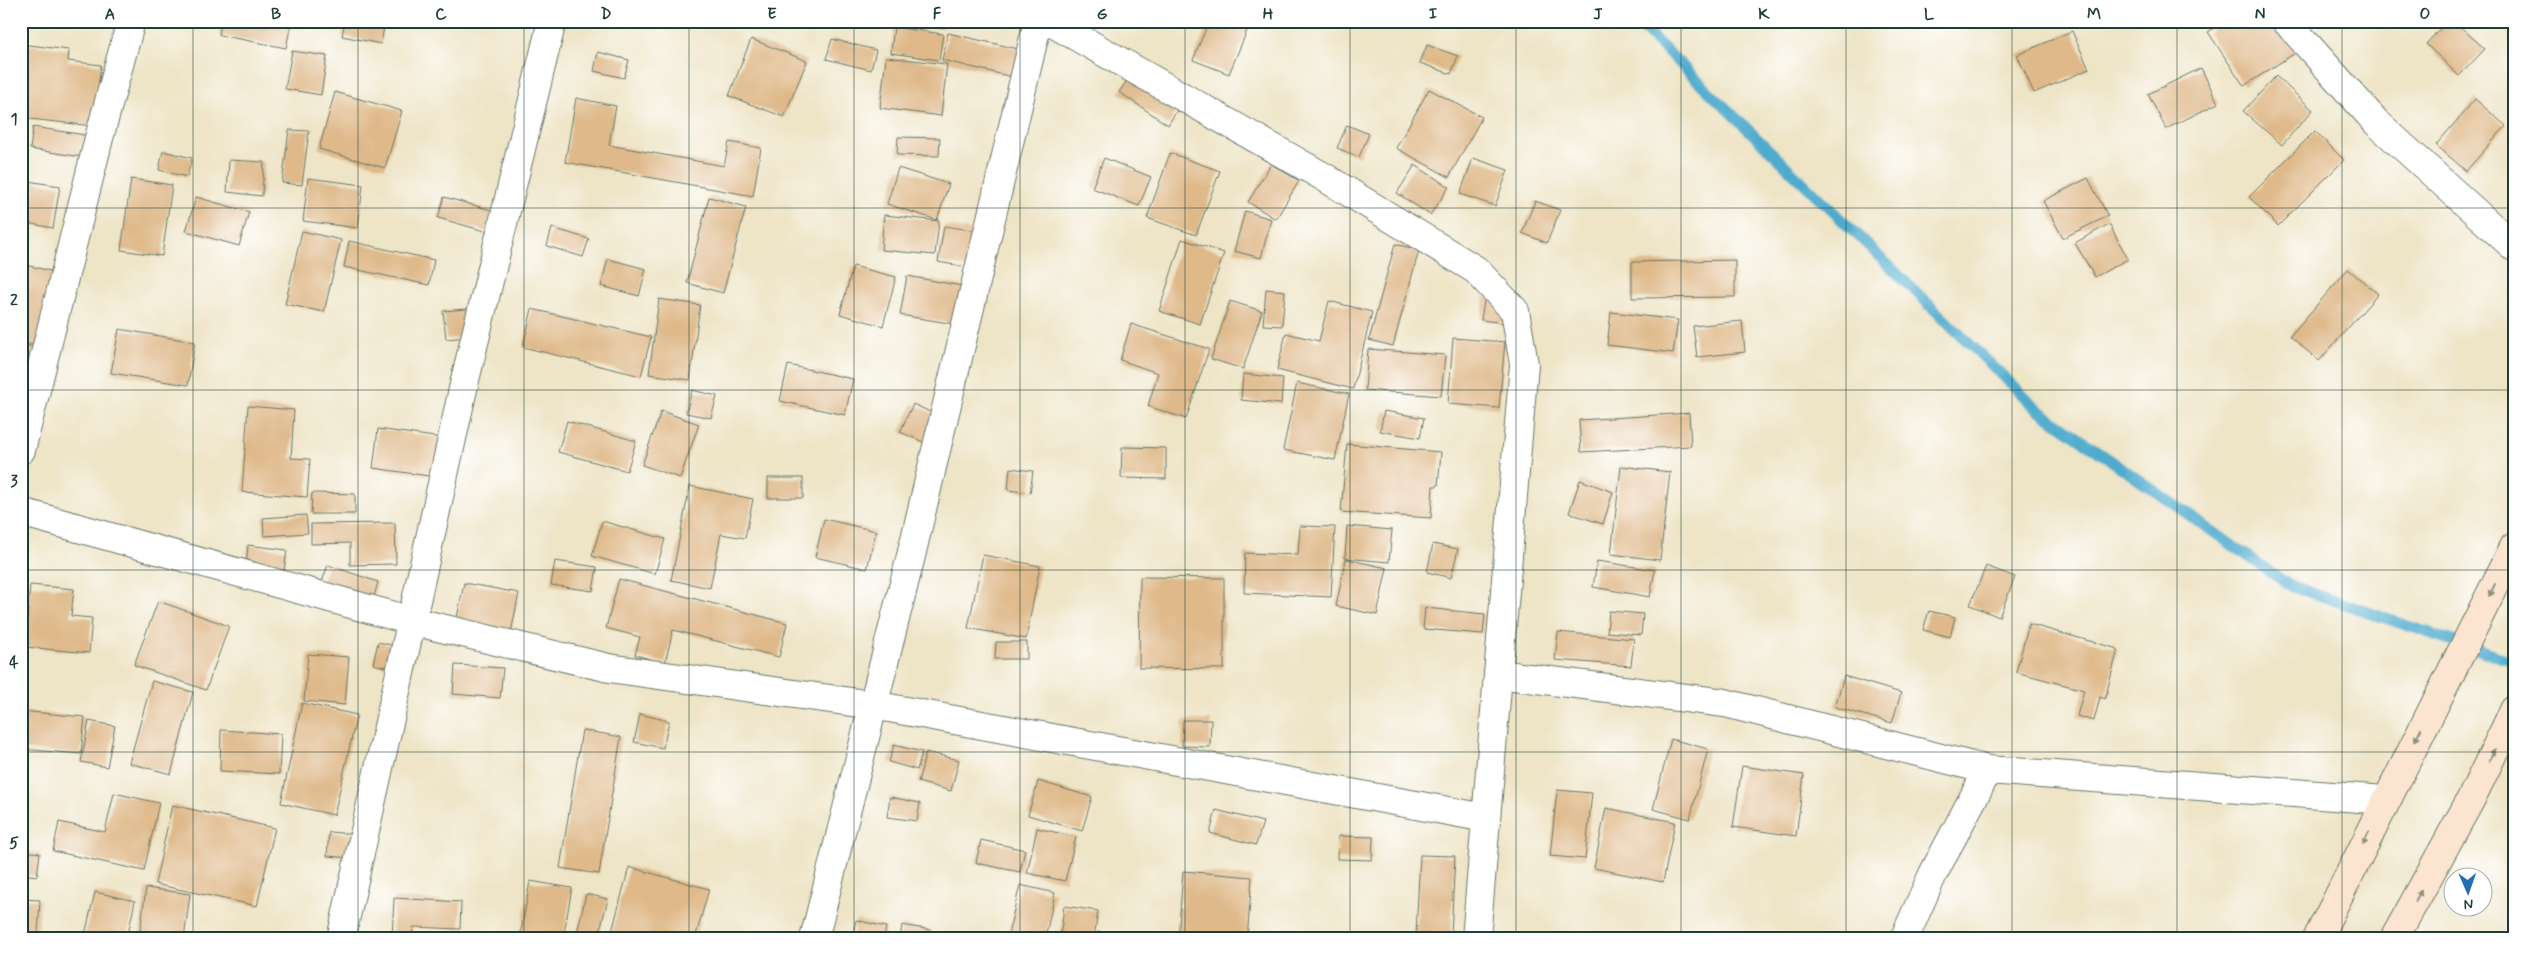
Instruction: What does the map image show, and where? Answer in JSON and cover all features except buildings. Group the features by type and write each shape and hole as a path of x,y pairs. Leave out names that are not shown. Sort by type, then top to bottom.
{"main road":[{"path":"2316,939 2514,547"},
{"path":"2394,939 2471,799 2514,710"}],"street":[{"path":"21,450 99,138 132,21"},
{"path":"341,939 465,380 552,21"},
{"path":"814,939 910,560 1038,21"},
{"path":"1049,21 1324,177 1476,270 1515,311 1524,364 1476,939"},
{"path":"2286,21 2376,122 2514,247"},
{"path":"21,512 412,621 609,668 873,705 1486,818"},
{"path":"1498,674 1725,703 1988,770 2391,790"},
{"path":"1904,939 1933,874 1988,770"}],"waterway":[{"path":"1636,21 2036,408 2289,585 2514,662"}]}
